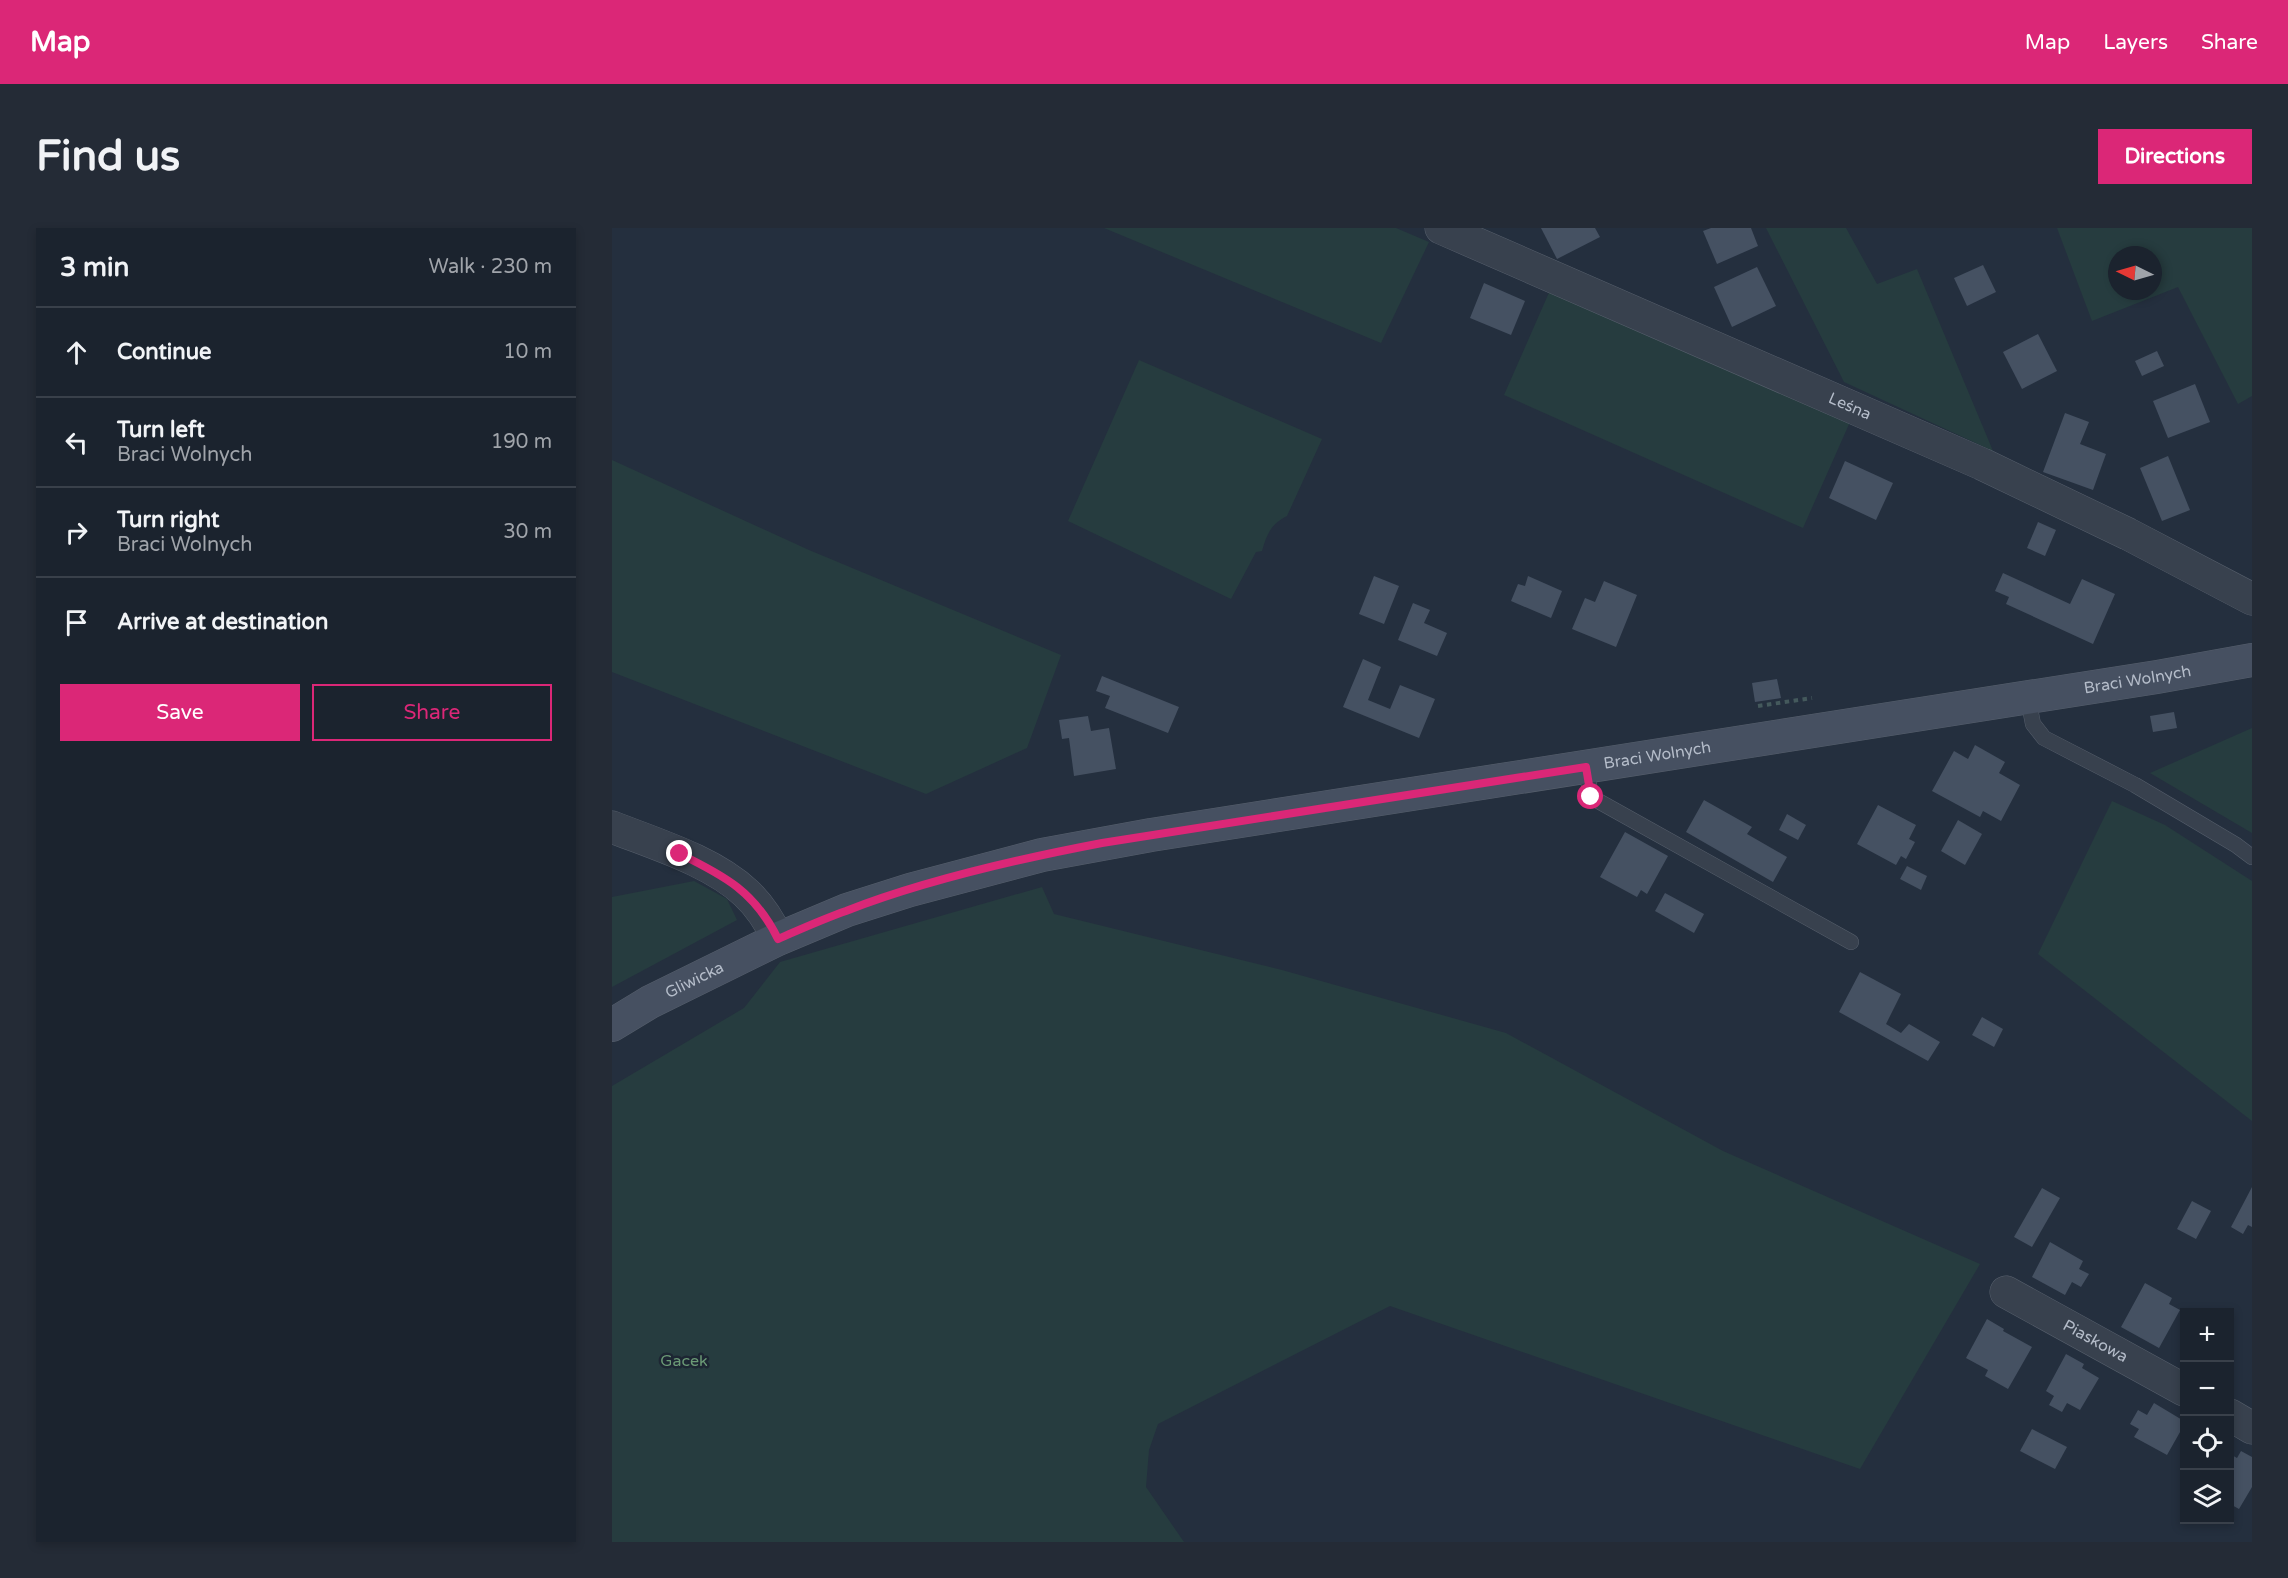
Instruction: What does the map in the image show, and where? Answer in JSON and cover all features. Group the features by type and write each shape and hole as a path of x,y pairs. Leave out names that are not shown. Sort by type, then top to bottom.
{"main road":[{"name":"Braci Wolnych","path":"778,939 847,910 910,890 1042,855 1151,835 2028,698 2252,660"},
{"name":"Gliwicka","path":"612,1025 650,1002 778,939"}],"street":[{"name":"Leśna","path":"1441,228 1982,464 2128,534 2252,599"},
{"path":"612,827 680,854 718,873 746,892 768,919 778,939"},
{"name":"Piaskowa","path":"2006,1292 2180,1388"},
{"path":"2231,1416 2252,1428"}],"lane":[{"path":"2028,698 2032,724 2044,738 2135,785 2236,845 2252,857"},
{"path":"1586,767 1591,797 1851,942"}],"green space":[{"path":"1104,228 1396,228 1429,242 1381,343"},
{"path":"1766,228 1846,228 1877,284 1917,269 1993,451 1844,382"},
{"path":"2057,228 2252,228 2252,396 2238,404 2178,287 2162,293 2162,246 2108,246 2108,300 2145,300 2092,321"},
{"path":"1551,288 1850,422 1803,528 1504,395"},
{"path":"1139,360 1322,439 1287,516 1270,530 1262,551 1256,552 1231,599 1068,521"},
{"path":"612,460 809,550 1061,655 1027,748 926,794 612,672"},
{"path":"2252,728 2252,833 2150,773"},
{"path":"2112,801 2165,825 2252,881 2252,1121 2038,954"},
{"path":"694,881 727,899 737,920 612,987 612,897"},
{"name":"Gacek","path":"1042,887 1054,914 1282,970 1506,1033 1723,1151 1980,1264 1860,1469 1390,1306 1158,1424 1149,1450 1146,1487 1184,1542 612,1542 612,1086 744,1008 780,962"}],"building":[{"path":"1541,228 1595,228 1600,237 1557,259"},
{"path":"1711,228 1751,228 1758,246 1717,264 1703,231"},
{"path":"1983,265 1996,292 1967,306 1954,278"},
{"path":"1757,267 1776,306 1732,327 1714,287"},
{"path":"1484,283 1525,301 1511,335 1470,318"},
{"path":"2038,334 2057,371 2022,389 2003,352"},
{"path":"2157,351 2164,366 2142,376 2135,361"},
{"path":"2195,384 2210,422 2168,438 2153,401"},
{"path":"2065,413 2089,422 2080,444 2106,454 2093,490 2043,472"},
{"path":"2168,456 2190,510 2162,521 2140,468"},
{"path":"1845,461 1893,483 1876,520 1829,498"},
{"path":"2038,522 2056,530 2045,556 2027,548"},
{"path":"2003,573 2070,604 2082,579 2115,594 2093,644 2006,604 2009,597 1995,591"},
{"path":"1374,576 1399,586 1384,624 1359,614"},
{"path":"1528,576 1562,591 1551,618 1511,601 1518,584 1525,586"},
{"path":"1604,581 1637,595 1616,647 1572,629 1585,598 1595,602"},
{"path":"1413,603 1430,610 1424,623 1447,633 1437,656 1398,640"},
{"path":"1363,659 1381,667 1368,700 1390,709 1400,685 1435,699 1419,738 1343,707"},
{"path":"1102,676 1179,707 1168,733 1105,708 1110,696 1096,691"},
{"path":"1777,679 1781,698 1755,702 1752,683"},
{"path":"2174,712 2177,728 2153,732 2150,716"},
{"path":"1088,716 1091,731 1109,728 1116,769 1074,776 1069,738 1062,739 1059,720"},
{"path":"1975,745 2005,762 1999,773 2020,785 2001,821 1983,811 1980,817 1932,791 1954,751 1968,759"},
{"path":"1704,800 1752,827 1747,834 1787,857 1773,882 1686,832"},
{"path":"1878,805 1916,825 1909,839 1915,842 1906,859 1901,856 1896,865 1857,844"},
{"path":"1787,814 1806,825 1798,840 1779,830"},
{"path":"1958,820 1982,834 1965,865 1941,851"},
{"path":"1625,832 1668,856 1647,894 1641,890 1637,897 1600,877"},
{"path":"1907,866 1927,876 1921,890 1900,879"},
{"path":"1665,893 1704,914 1694,933 1655,911"},
{"path":"1860,972 1901,994 1886,1024 1901,1033 1909,1024 1940,1042 1928,1061 1839,1012"},
{"path":"1982,1017 2003,1029 1994,1047 1972,1035"},
{"path":"2252,1187 2252,1227 2248,1225 2243,1234 2231,1227"},
{"path":"2042,1188 2060,1198 2032,1247 2014,1237"},
{"path":"2192,1201 2211,1211 2196,1239 2177,1229"},
{"path":"2050,1242 2083,1261 2079,1269 2089,1274 2081,1287 2072,1282 2065,1295 2032,1277"},
{"path":"2145,1283 2172,1298 2169,1304 2180,1310 2159,1348 2121,1327"},
{"path":"1987,1319 2032,1347 2008,1389 1985,1376 1988,1370 1966,1358"},
{"path":"2066,1354 2084,1364 2082,1368 2099,1378 2080,1410 2067,1403 2062,1412 2049,1405 2054,1396 2046,1391"},
{"path":"2154,1403 2180,1419 2180,1432 2167,1455 2134,1437 2139,1429 2130,1424 2138,1410 2147,1415"},
{"path":"2032,1429 2067,1447 2055,1469 2020,1451"},
{"path":"2241,1451 2252,1457 2252,1487 2239,1509 2234,1506 2234,1456 2237,1458"}],"route":[{"path":"680,854 718,873 746,892 768,919 778,939 847,910 910,890 1042,855 1102,843 1586,767 1591,797"}]}
